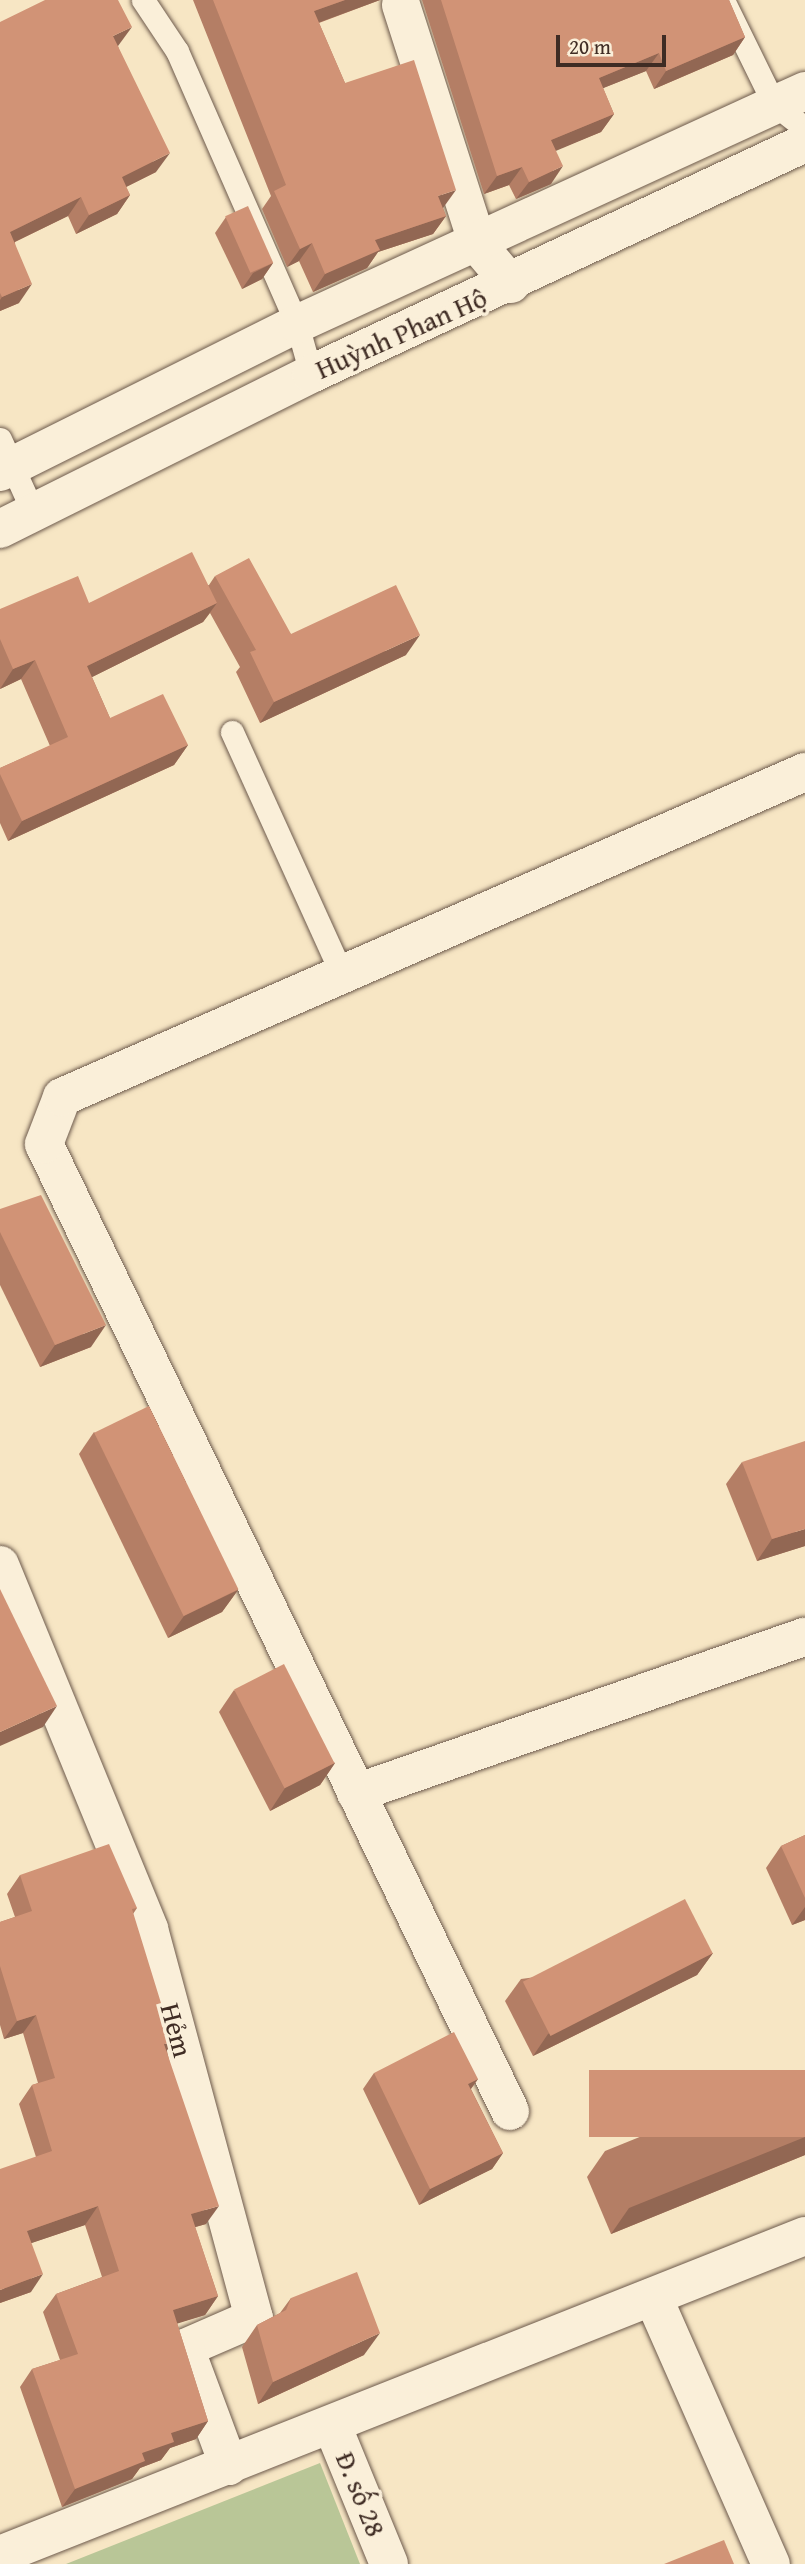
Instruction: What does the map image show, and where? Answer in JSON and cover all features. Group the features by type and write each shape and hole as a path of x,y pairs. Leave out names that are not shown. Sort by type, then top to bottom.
{"street":[{"path":"401,5 478,245 510,284"},
{"name":"Huỳnh Phan Hộ","path":"5,458 297,324 478,245 789,97"},
{"name":"Huỳnh Phan Hộ","path":"0,529 33,510 311,373 510,284 805,143"},
{"path":"510,2111 44,1144 62,1097 805,772"},
{"name":"Hẻm","path":"0,1565 149,1929 254,2318 186,2348 229,2466"},
{"path":"356,1793 805,1637"},
{"path":"0,2555 805,2236"},
{"path":"653,2297 771,2564"},
{"name":"Đ. số 28","path":"332,2425 389,2564"}],"lane":[{"path":"143,0 177,51 297,324 311,373"},
{"path":"723,0 789,97 805,128"},
{"path":"5,458 33,510"},
{"path":"232,732 342,975"}],"green space":[{"path":"320,2463 360,2564 66,2564"}],"building":[{"path":"45,0 118,0 132,27 113,36 170,153 122,177 130,195 89,215 81,197 10,232 32,284 2,297 0,22"},
{"path":"213,0 345,0 314,11 345,83 414,60 456,190 438,196 446,216 375,240 380,250 325,274 312,243 300,249 274,191 286,185"},
{"path":"441,0 729,0 745,37 666,71 659,53 599,78 614,114 551,140 563,166 529,182 522,167 497,176"},
{"path":"248,206 273,263 250,273 225,216"},
{"path":"192,552 217,603 87,666 110,718 163,694 188,745 22,821 0,774 0,768 68,737 35,660 13,669 0,639 0,609 78,576 89,603"},
{"path":"249,558 291,634 396,585 420,635 274,702 250,652 256,650 215,576"},
{"path":"41,1195 106,1325 55,1345 0,1232 0,1209"},
{"path":"149,1406 238,1589 184,1616 94,1433"},
{"path":"805,1441 805,1529 772,1539 742,1462"},
{"path":"0,1589 57,1706 0,1732"},
{"path":"284,1664 334,1763 284,1788 234,1689"},
{"path":"805,1835 805,1898 781,1846"},
{"path":"109,1844 137,1908 132,1909 173,2042 164,2044 219,2206 191,2214 218,2296 173,2310 208,2421 171,2433 174,2442 142,2453 145,2461 75,2489 32,2369 78,2354 56,2294 119,2271 98,2206 27,2231 43,2274 0,2290 0,2169 52,2151 32,2085 55,2078 36,2015 17,2021 0,1966 0,1922 32,1911 20,1875"},
{"path":"685,1899 713,1953 551,2036 523,1982"},
{"path":"454,2032 478,2079 468,2084 503,2153 430,2189 374,2073"},
{"path":"589,2070 805,2070 805,2137 589,2137"},
{"path":"357,2272 380,2333 273,2382 257,2325 286,2310 291,2298"},
{"path":"724,2540 734,2564 664,2564"}]}
